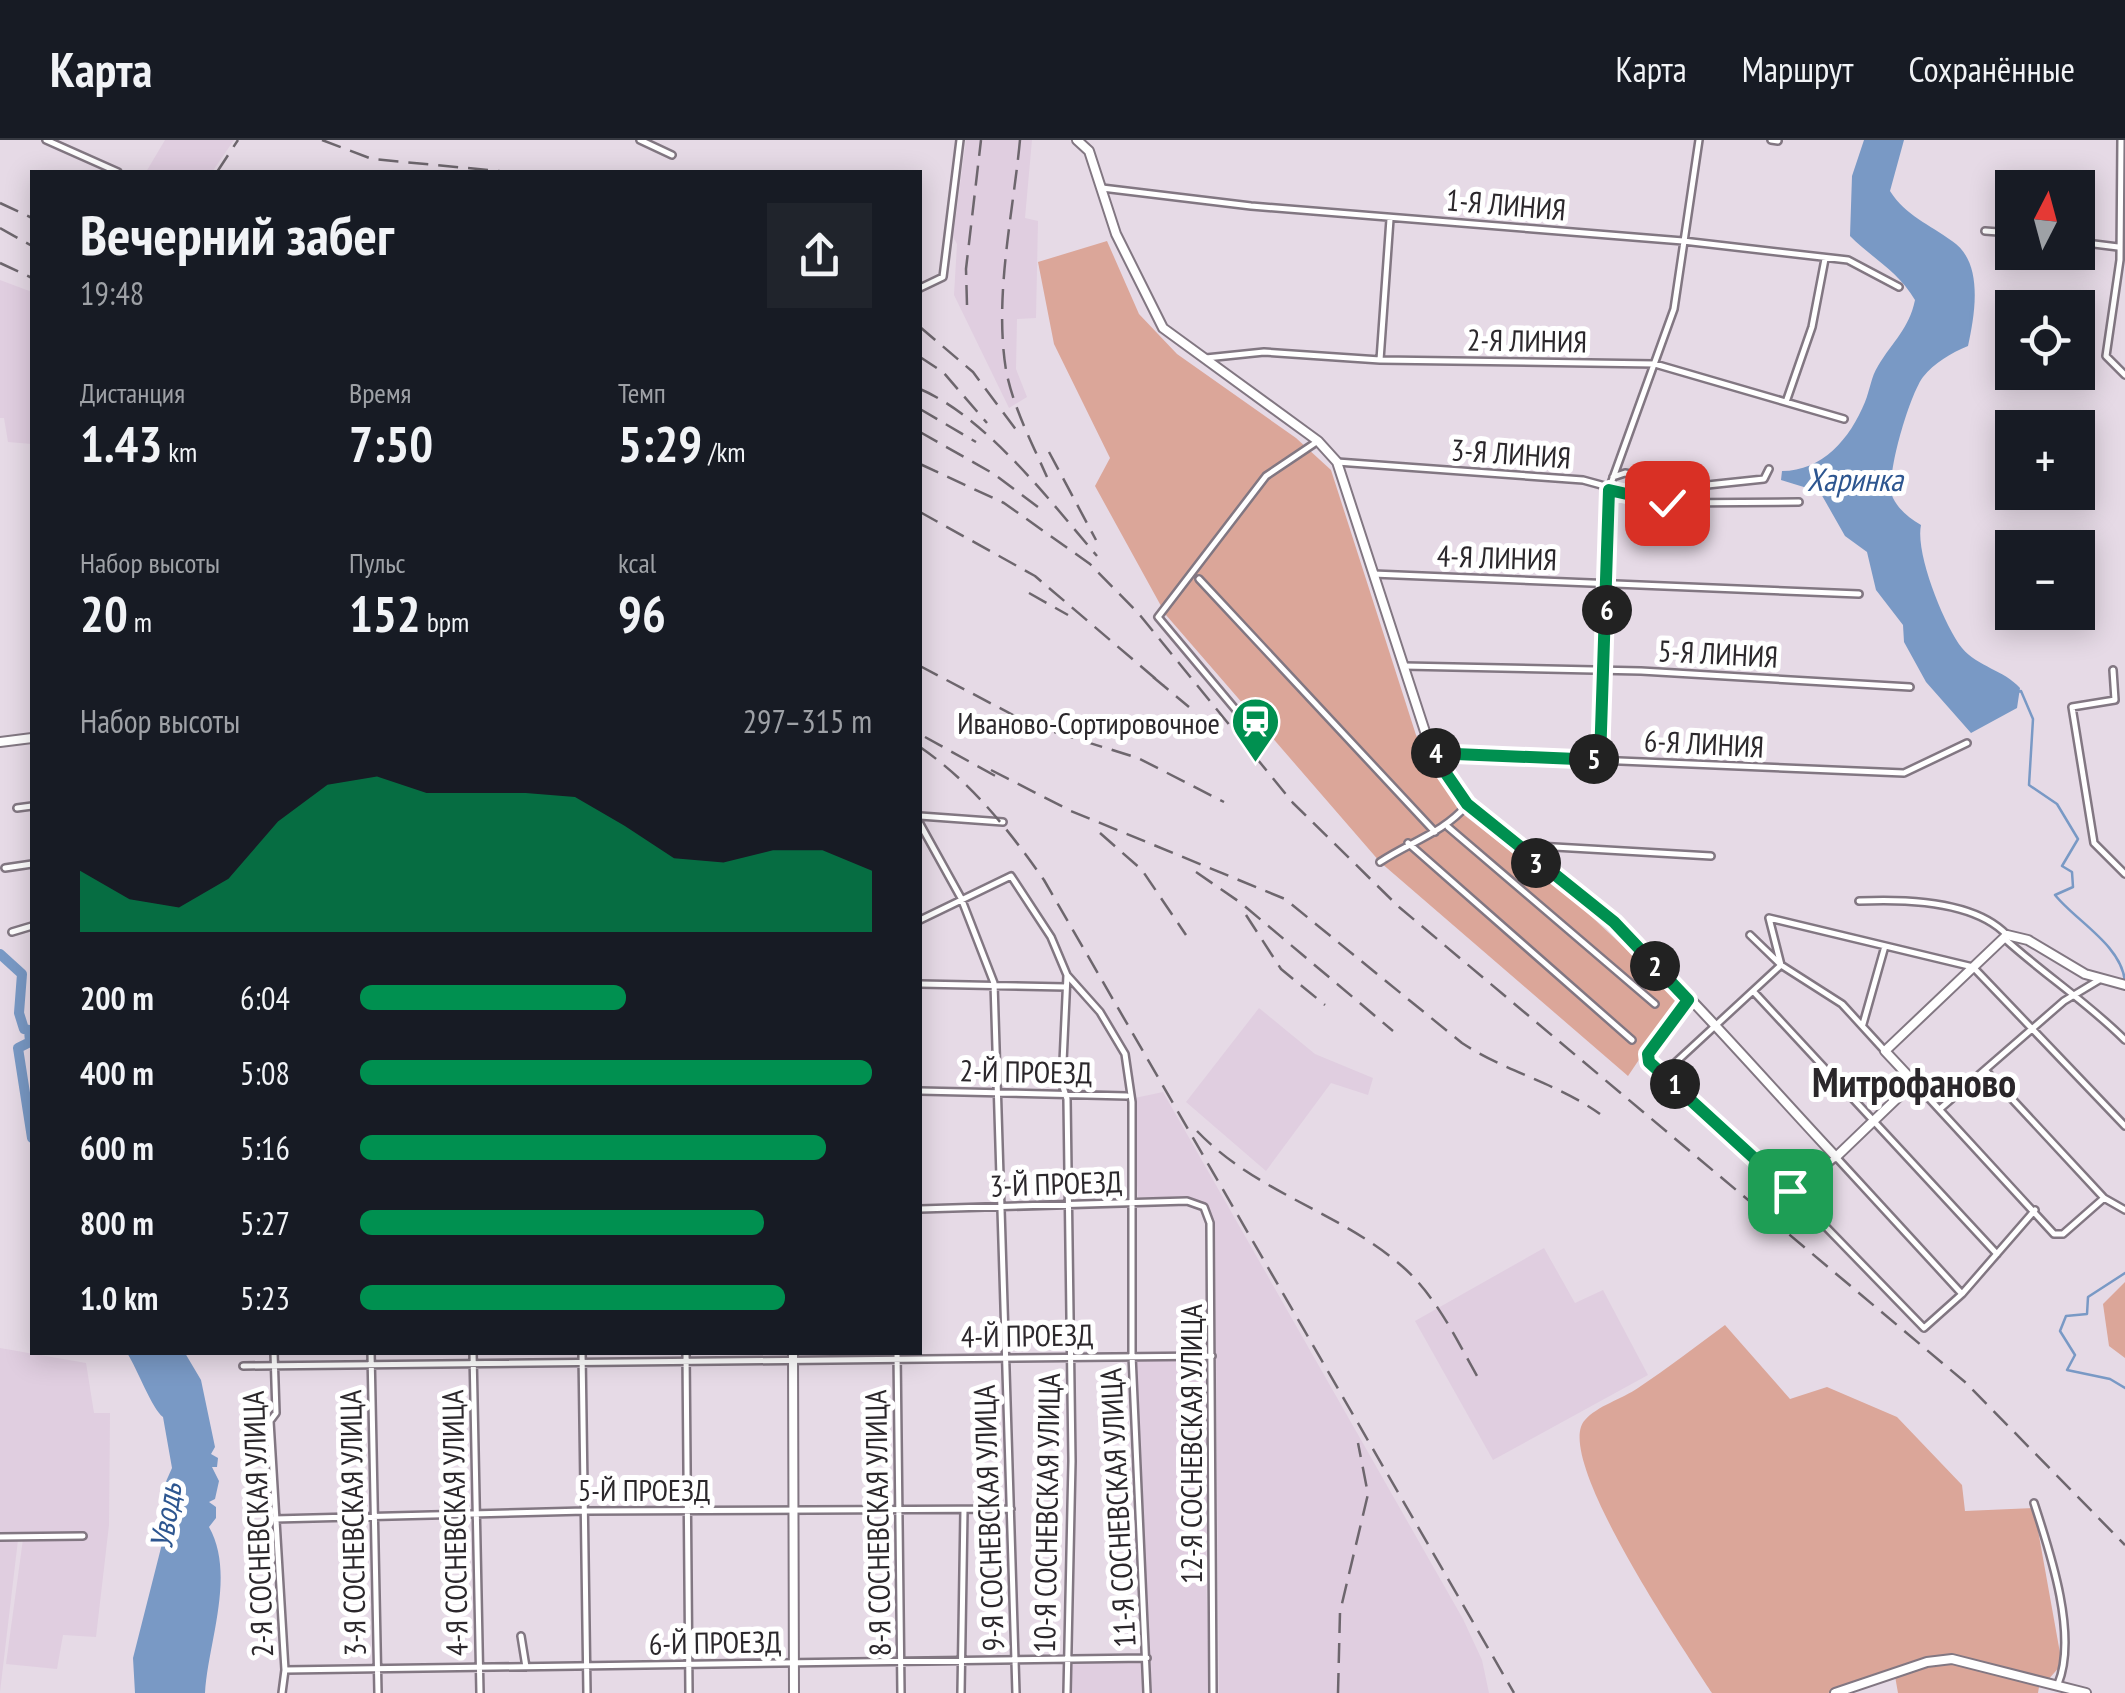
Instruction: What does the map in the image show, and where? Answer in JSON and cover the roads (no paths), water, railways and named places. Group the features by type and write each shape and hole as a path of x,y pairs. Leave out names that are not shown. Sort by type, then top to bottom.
{"street":[{"path":"46,140 114,170"},
{"path":"640,140 672,155"},
{"path":"922,287 943,277 960,140"},
{"path":"1077,140 1090,151 1150,310 1163,328 1318,441 1337,462 1432,753 1467,804 1511,844 1614,922 1962,1294"},
{"path":"1600,760 1609,584 1609,490 1674,309 1698,140"},
{"path":"2121,140 2120,260 2106,356 2125,375"},
{"name":"1-Я ЛИНИЯ","path":"1102,188 1390,218 1683,241 1848,260 1899,286"},
{"path":"1380,360 1390,218"},
{"path":"1986,231 1995,232"},
{"path":"2095,244 2118,247"},
{"path":"1786,402 1812,327 1825,259"},
{"name":"2-Я ЛИНИЯ","path":"1204,360 1213,354 1264,352 1380,360 1655,364 1844,419"},
{"path":"1246,722 1158,617 1266,476 1318,441"},
{"name":"3-Я ЛИНИЯ","path":"1337,462 1583,480 1667,503 1799,502"},
{"path":"1613,478 1625,473 1698,486 1764,479 1769,469"},
{"name":"4-Я ЛИНИЯ","path":"1374,574 1860,594"},
{"path":"1199,579 1436,832"},
{"name":"5-Я ЛИНИЯ","path":"1404,666 1603,670 1910,687"},
{"path":"2113,670 2115,700 2072,707 2094,843 2125,874"},
{"path":"0,742 30,738"},
{"name":"6-Я ЛИНИЯ","path":"1432,753 1904,773 1967,744"},
{"path":"1380,862 1408,843 1448,827 1467,804"},
{"path":"16,808 30,806"},
{"path":"922,823 1004,822"},
{"path":"922,827 961,898 994,983"},
{"path":"1448,827 1655,1004"},
{"path":"1408,843 1632,1040"},
{"path":"1511,844 1711,856"},
{"path":"5,868 30,864"},
{"name":"11-Я СОСНЕВСКАЯ УЛИЦА","path":"961,898 1011,876 1051,937 1067,975 1100,1012 1125,1054 1129,1096 1132,1355 1147,1693"},
{"path":"922,919 961,898"},
{"path":"1859,901 1938,906 1987,920 2060,989 2074,992 2125,1040"},
{"path":"1781,965 1769,918 1973,966 2125,1126"},
{"path":"12,932 30,927"},
{"path":"1750,936 1781,965 1833,996 1863,1024 2060,1236 2104,1198"},
{"path":"1885,1051 2006,937 2028,940 2099,980 2125,986"},
{"path":"1863,1024 1884,946"},
{"path":"1669,1077 1675,1063 1781,965"},
{"name":"10-Я СОСНЕВСКАЯ УЛИЦА","path":"1067,975 1068,1693"},
{"path":"1940,1108 2074,992 2099,980"},
{"name":"9-Я СОСНЕВСКАЯ УЛИЦА","path":"994,983 1016,1693"},
{"path":"922,984 1066,987"},
{"path":"1753,991 1997,1254"},
{"path":"1688,1000 1648,1054 1652,1066 1669,1077 1792,1193 1924,1328 1962,1294 2035,1210"},
{"path":"1986,1071 2104,1198 2125,1210"},
{"path":"1792,1193 1914,1082"},
{"name":"2-Й ПРОЕЗД","path":"922,1091 1129,1096"},
{"name":"3-Й ПРОЕЗД","path":"922,1209 1194,1203"},
{"name":"12-Я СОСНЕВСКАЯ УЛИЦА","path":"1194,1203 1204,1207 1210,1223 1213,1693"},
{"name":"2-Я СОСНЕВСКАЯ УЛИЦА","path":"274,1355 276,1413 270,1421 285,1670 282,1693"},
{"name":"2-Я СОСНЕВСКАЯ УЛИЦА","path":"305,1355 306,1366"},
{"name":"3-Я СОСНЕВСКАЯ УЛИЦА","path":"371,1355 378,1693"},
{"name":"4-Я СОСНЕВСКАЯ УЛИЦА","path":"473,1355 480,1693"},
{"path":"582,1355 587,1693"},
{"path":"686,1356 690,1693"},
{"name":"4-Й ПРОЕЗД","path":"244,1366 582,1362 686,1356 1212,1356"},
{"path":"793,1356 794,1693"},
{"name":"8-Я СОСНЕВСКАЯ УЛИЦА","path":"897,1356 902,1693"},
{"path":"2034,1503 2052,1558 2062,1625 2066,1664 2058,1684"},
{"name":"5-Й ПРОЕЗД","path":"274,1519 586,1511 1013,1509"},
{"path":"961,1693 964,1510"},
{"path":"0,1537 83,1536"},
{"path":"521,1636 526,1668"},
{"name":"6-Й ПРОЕЗД","path":"285,1670 1146,1658"},
{"path":"1835,1693 1915,1666 1952,1659 2086,1693"}],"water":[{"name":"Харинка","path":"1864,140 1904,140 1890,191 1911,213 1962,250 1973,275 1973,319 1968,346 1938,363 1918,386 1905,418 1891,488 1898,506 1921,525 1927,570 1962,648 2020,688 2017,708 1971,733 1926,682 1904,642 1903,625 1876,590 1867,552 1845,536 1820,492 1781,480 1782,471 1796,470 1822,459 1843,440 1859,416 1876,370 1909,319 1915,300 1893,273 1850,236 1852,176"},
{"name":"Уводь","path":"128,1355 186,1355 201,1380 215,1447 211,1454 218,1458 217,1467 212,1467 219,1481 215,1499 209,1502 216,1507 216,1518 209,1527 217,1546 220,1587 205,1693 135,1693 133,1658 165,1532 164,1486 172,1468 163,1417"}],"waterway":[{"name":"Харинка","path":"2017,692 2021,691 2033,719 2029,785 2057,804 2078,839 2062,866 2072,872 2073,887 2055,895 2107,945 2122,968 2125,981"},
{"path":"0,954 22,974 19,1013 24,1029 29,1030 30,1042"},
{"path":"30,1042 18,1048 30,1125"},
{"name":"Харинка","path":"2125,1273 2088,1297 2087,1314 2066,1316 2060,1331 2075,1355 2067,1370 2110,1379 2125,1388"}],"railway":[{"path":"218,170 238,140"},
{"path":"322,140 372,159 488,170"},
{"path":"967,305 966,269 981,140"},
{"path":"1020,140 1003,284 1003,342 1013,398 1047,477"},
{"path":"0,203 30,217"},
{"path":"0,228 30,245"},
{"path":"0,263 30,277"},
{"path":"922,329 973,372 1020,435"},
{"path":"922,358 943,372 987,423"},
{"path":"922,390 945,402 993,440 1097,556"},
{"path":"922,410 976,442"},
{"path":"922,433 994,474 1042,510"},
{"path":"1049,452 1096,540"},
{"path":"922,465 1004,503 1090,564 1139,614 1293,803 1399,907 1965,1382 2125,1545"},
{"path":"922,513 1035,576 1164,686"},
{"path":"1029,593 1068,615"},
{"path":"922,667 1032,725 1138,758 1224,802"},
{"path":"1153,677 1189,707"},
{"path":"925,737 999,778"},
{"path":"922,748 988,808 1044,880 1514,1693"},
{"path":"991,770 1071,811 1285,899 1462,1043 1600,1114"},
{"path":"1100,833 1142,870 1186,935"},
{"path":"1196,872 1241,903 1393,1031"},
{"path":"1246,915 1281,969 1325,1005"},
{"path":"1197,1131 1245,1171 1353,1231 1403,1267 1437,1307 1481,1383"},
{"path":"1338,1693 1340,1612 1368,1494 1358,1443"}],"place":[{"name":"Иваново-Сортировочное","path":"1255,764"}],"district":[{"name":"Митрофаново","path":"1914,1082"}]}
